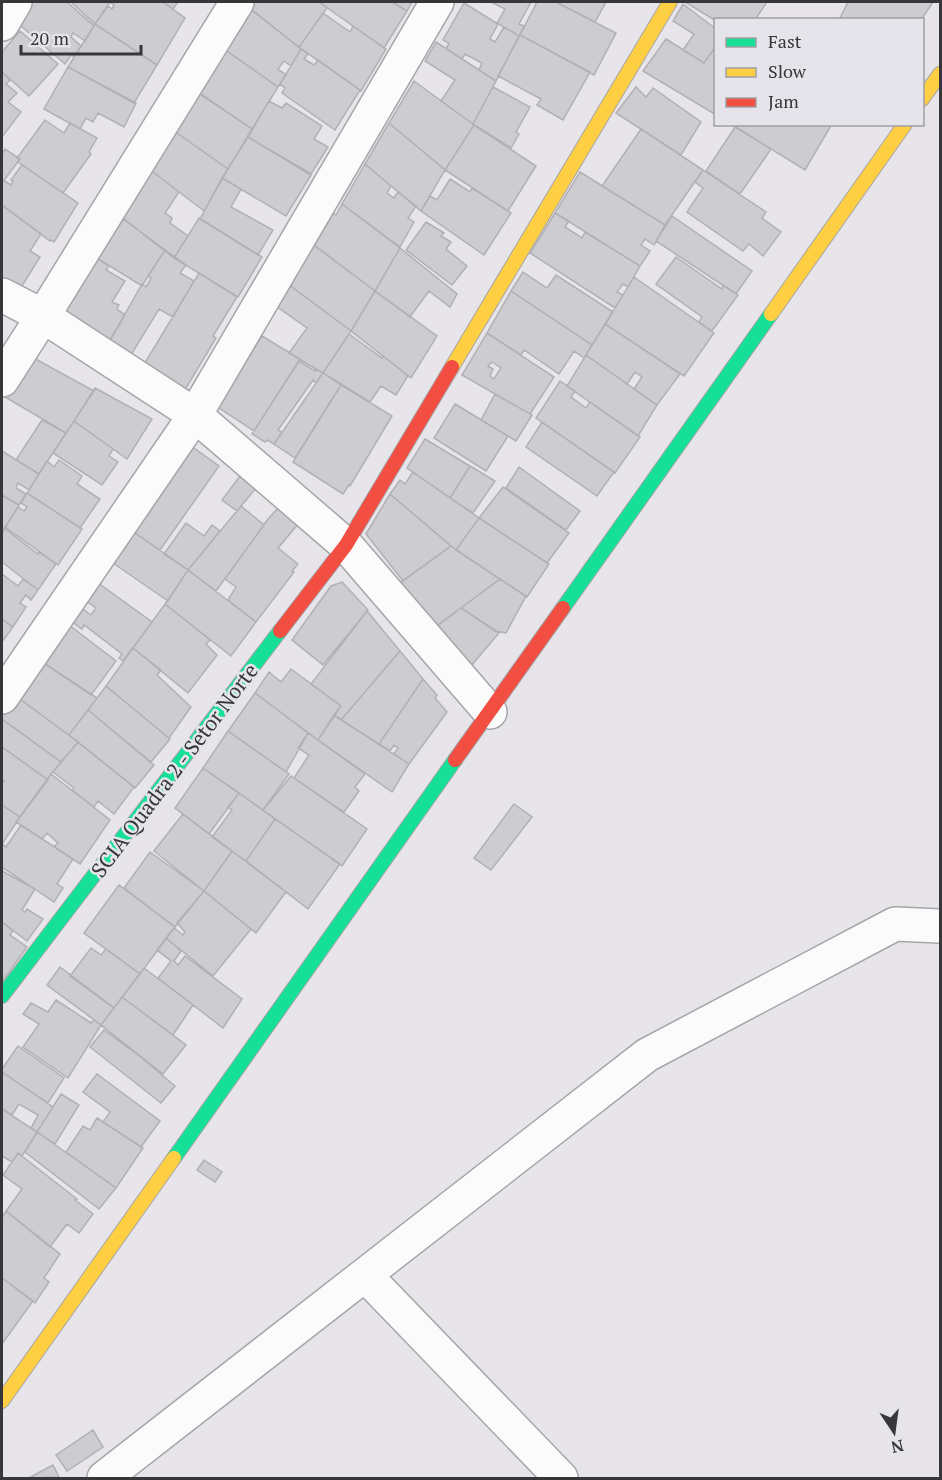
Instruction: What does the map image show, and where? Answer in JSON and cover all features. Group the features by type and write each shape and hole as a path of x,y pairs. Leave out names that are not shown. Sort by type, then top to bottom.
{"street":[{"path":"2,24 15,2"},
{"path":"2,380 237,2"},
{"path":"2,697 195,415 437,2"},
{"name":"SCIA Quadra 2 - Setor Norte","path":"2,996 346,545 670,2"},
{"path":"924,96 940,74"},
{"path":"2,1401 904,126"},
{"path":"2,295 43,316 195,415 346,545 490,712"},
{"path":"104,1479 647,1056 895,924 940,926"},
{"path":"365,1275 561,1479"}],"building":[{"path":"23,2 67,2 94,26 85,41 73,33 71,37 81,46 74,57 71,55 65,64 12,18"},
{"path":"71,2 110,2 95,24"},
{"path":"110,2 163,2 185,18 157,65 95,24 108,6 112,9 114,5"},
{"path":"163,2 178,2 173,9"},
{"path":"241,2 319,2 327,8 299,47"},
{"path":"242,2 301,49 291,66 284,61 278,69 286,75 278,87 217,44"},
{"path":"323,2 392,2 407,11 384,48 322,4"},
{"path":"392,2 412,2 407,11"},
{"path":"491,2 531,2 519,24 524,26 519,36 497,23 505,9"},
{"path":"537,2 556,2 616,33 594,75 520,35"},
{"path":"556,2 606,2 595,22"},
{"path":"685,2 767,2 756,18 714,20"},
{"path":"848,2 933,2 922,18 840,18"},
{"path":"464,3 498,24 490,39 495,42 504,27 519,36 496,81 479,70 482,63 465,54 462,59 446,49 449,43 443,40"},
{"path":"683,4 714,27 714,49 704,63 683,50 694,34 673,21"},
{"path":"323,13 350,32 353,26 386,49 361,91 299,47"},
{"path":"95,24 157,65 134,103 68,67"},
{"path":"20,31 58,64 29,96 2,72 2,52"},
{"path":"520,35 590,72 563,120 537,105 541,99 498,76"},
{"path":"666,39 704,63 714,49 714,114 643,71"},
{"path":"436,42 496,81 473,124 441,101 455,80 425,61"},
{"path":"217,44 278,87 252,129 188,86"},
{"path":"301,49 308,54 304,59 314,65 318,60 360,90 335,130 282,93 285,88 280,84"},
{"path":"68,67 136,103 124,127 98,113 93,122 86,118 80,129 44,109"},
{"path":"2,72 10,80 6,84 17,93 8,102 21,112 2,137"},
{"path":"414,81 474,125 445,170 389,123"},
{"path":"191,87 252,129 228,169 167,126"},
{"path":"493,87 530,107 516,132 519,134 511,148 473,124"},
{"path":"636,87 646,97 653,88 701,122 681,155 616,113"},
{"path":"269,101 282,108 286,103 322,126 314,139 328,147 311,174 248,137"},
{"path":"45,120 64,133 70,123 97,138 89,152 91,154 63,193 18,162 20,159 17,158"},
{"path":"389,123 445,170 421,211 365,164"},
{"path":"474,125 536,166 508,211 445,170"},
{"path":"167,126 228,169 204,211 144,165"},
{"path":"734,126 831,126 805,170"},
{"path":"735,127 771,149 740,194 706,171"},
{"path":"641,129 703,170 665,225 602,186"},
{"path":"248,137 311,175 286,216 222,178"},
{"path":"5,149 20,159 2,183 2,154"},
{"path":"365,164 391,186 387,193 394,198 398,192 416,206 408,218 414,222 400,247 342,204"},
{"path":"22,165 78,203 54,242 2,205 3,180 11,185 13,181 11,180"},
{"path":"144,165 179,192 165,213 172,218 170,223 188,236 174,258 115,212"},
{"path":"703,170 766,212 762,218 781,232 763,256 749,244 743,251 687,212 703,188 695,182"},
{"path":"580,172 665,225 654,245 645,239 641,245 650,251 640,266 555,213"},
{"path":"222,178 241,189 231,207 273,230 258,255 200,219"},
{"path":"450,179 470,192 472,188 511,213 484,255 421,211 430,196 437,200"},
{"path":"342,204 400,248 375,291 314,245 333,213 336,215"},
{"path":"2,205 41,234 30,251 40,257 17,294 2,284"},
{"path":"555,213 569,221 565,227 582,238 585,232 640,266 628,287 623,284 617,292 623,295 615,308 530,253"},
{"path":"672,216 752,271 736,294 656,241"},
{"path":"199,218 262,257 238,297 174,258"},
{"path":"123,219 165,250 142,286 89,253 97,241 106,246"},
{"path":"426,222 444,233 441,236 451,242 446,249 467,266 452,285 406,250"},
{"path":"311,243 375,291 351,331 288,284"},
{"path":"400,248 457,294 450,307 429,291 410,317 375,291"},
{"path":"165,250 186,265 180,273 194,281 173,317 159,309 131,355 109,342 142,284 146,287 151,278 148,276"},
{"path":"89,253 109,266 106,270 125,281 112,302 119,305 117,309 125,315 109,342 54,307"},
{"path":"676,257 722,289 723,285 738,295 712,331 699,322 702,317 656,284"},
{"path":"523,272 547,288 556,275 613,312 592,345 511,291"},
{"path":"199,273 237,297 183,393 143,366"},
{"path":"634,277 714,333 684,376 605,324"},
{"path":"288,284 351,331 323,373 289,353 307,328 273,304"},
{"path":"375,291 437,336 411,378 351,331"},
{"path":"511,291 592,345 584,358 574,351 559,374 524,350 521,355 487,333"},
{"path":"605,324 680,374 657,405 634,389 642,377 635,372 627,384 586,355"},
{"path":"487,333 554,377 530,414 462,375","holes":["492,362 501,368 494,379 490,376 493,369 488,366"]},
{"path":"349,334 408,376 396,395 381,386 370,402 323,373"},
{"path":"262,336 300,359 254,431 216,406"},
{"path":"586,355 657,405 638,436 567,386"},
{"path":"30,356 94,391 66,433 5,397"},
{"path":"299,361 323,373 316,383 313,380 278,430 282,432 274,444 267,440 265,442 252,434"},
{"path":"323,373 341,385 295,458 274,444"},
{"path":"560,381 575,391 571,397 586,408 590,402 640,437 615,473 536,418"},
{"path":"341,385 392,416 343,494 293,462"},
{"path":"95,388 152,419 127,459 74,421"},
{"path":"495,394 532,415 516,441 481,420"},
{"path":"455,404 508,436 486,471 434,438"},
{"path":"42,420 66,433 39,474 16,460"},
{"path":"74,421 113,449 109,456 118,462 102,485 53,453"},
{"path":"542,422 614,472 597,496 526,447"},
{"path":"425,439 470,466 450,498 407,468"},
{"path":"187,443 219,466 160,550 125,526"},
{"path":"2,451 39,474 29,490 18,483 16,488 26,494 19,505 2,495"},
{"path":"59,460 82,476 77,484 100,499 80,528 27,493 47,461 54,467"},
{"path":"470,466 495,481 473,513 450,498"},
{"path":"519,467 580,511 566,530 506,488"},
{"path":"413,472 479,518 456,550 390,494 400,480 405,484"},
{"path":"240,476 257,487 237,511 222,500"},
{"path":"503,487 569,533 547,563 479,518"},
{"path":"27,493 82,529 58,565 5,527 18,507 24,511 27,507 21,503"},
{"path":"390,494 451,546 403,581 366,534"},
{"path":"2,495 19,505 2,533"},
{"path":"281,505 299,523 278,548 298,564 256,622 228,600 236,587 225,579 268,519"},
{"path":"241,506 264,525 216,591 188,570"},
{"path":"479,518 549,564 527,597 456,550"},
{"path":"186,523 204,536 212,525 220,531 188,570 164,554"},
{"path":"125,526 188,570 168,601 113,563"},
{"path":"4,528 38,554 39,552 56,564 38,590 2,562"},
{"path":"451,546 500,579 431,630 397,585"},
{"path":"188,570 256,622 231,656 165,604"},
{"path":"2,574 18,586 23,579 38,590 31,600 26,595 20,603 26,607 13,627 2,619"},
{"path":"500,579 526,596 506,633 495,631 461,608"},
{"path":"94,580 152,622 123,661 119,658 122,654 84,625 82,629 66,617 76,604 91,615 96,608 81,597"},
{"path":"342,582 368,610 323,665 292,640 331,586"},
{"path":"165,604 210,640 206,644 217,655 188,693 133,648"},
{"path":"461,608 499,633 471,666 429,632"},
{"path":"367,611 400,651 341,720 334,715 341,706 311,684"},
{"path":"2,619 13,627 2,642"},
{"path":"69,625 116,661 91,695 36,658"},
{"path":"133,648 161,670 157,675 191,707 169,738 106,686"},
{"path":"400,651 423,679 379,744 341,720"},
{"path":"36,658 97,698 69,735 13,694"},
{"path":"291,669 341,706 318,740 255,693 269,672 281,682"},
{"path":"423,679 437,695 435,698 447,712 409,764 394,754 398,748 394,745 390,751 379,744"},
{"path":"106,686 170,739 151,762 88,710"},
{"path":"255,693 308,733 286,772 228,731"},
{"path":"13,694 78,742 61,762 2,719 2,711"},
{"path":"88,710 154,765 135,788 69,735"},
{"path":"334,715 409,764 392,792 318,740"},
{"path":"2,719 61,762 47,779 2,747"},
{"path":"228,731 289,774 263,810 203,768"},
{"path":"308,733 365,774 355,787 359,791 344,812 294,778 309,755 298,748"},
{"path":"78,742 134,787 114,814 98,801 94,807 53,772"},
{"path":"2,747 48,780 20,817 2,805 4,781 2,780"},
{"path":"203,768 239,793 209,834 175,808"},
{"path":"51,774 110,820 80,864 54,847 58,843 47,833 42,839 16,822"},
{"path":"291,776 367,829 342,866 263,810"},
{"path":"239,793 275,819 246,861 212,837 232,810 228,807"},
{"path":"514,804 532,817 491,870 474,858"},
{"path":"2,805 20,817 2,844"},
{"path":"183,814 232,851 204,891 154,851"},
{"path":"275,819 340,864 308,909 246,861"},
{"path":"21,825 73,859 57,884 63,888 54,902 2,867 2,844 6,847"},
{"path":"232,851 286,892 256,933 204,891"},
{"path":"150,852 204,891 175,927 124,888"},
{"path":"2,871 35,889 22,910 25,912 27,909 43,919 27,941 2,922"},
{"path":"119,885 175,927 140,974 84,933"},
{"path":"204,891 251,929 213,976 166,938 174,928 183,935 185,932 177,923"},
{"path":"2,922 13,931 10,935 27,947 2,982"},
{"path":"166,938 181,951 174,961 178,965 185,956 242,999 223,1028 158,978 171,961 157,950"},
{"path":"91,948 101,955 106,949 140,974 114,1008 70,976"},
{"path":"60,967 114,1008 101,1025 47,985"},
{"path":"144,968 193,1005 173,1035 122,997"},
{"path":"122,997 186,1045 163,1074 101,1025"},
{"path":"56,1000 91,1023 94,1020 101,1025 68,1078 23,1047 39,1024 23,1014 31,1003 48,1012"},
{"path":"104,1030 175,1086 161,1103 90,1047"},
{"path":"18,1046 64,1078 48,1103 2,1072"},
{"path":"2,1072 53,1107 37,1132 31,1128 38,1115 19,1104 12,1115 2,1109"},
{"path":"97,1074 160,1121 141,1147 103,1122 110,1112 83,1092"},
{"path":"61,1094 79,1105 55,1144 37,1132"},
{"path":"2,1109 37,1132 22,1156 18,1153 12,1162 2,1156"},
{"path":"97,1118 143,1148 116,1188 66,1152 83,1126 90,1130"},
{"path":"37,1132 116,1188 99,1209 25,1152"},
{"path":"18,1153 93,1214 79,1233 67,1224 50,1247 6,1211 22,1189 3,1175"},
{"path":"204,1160 222,1172 215,1182 197,1170"},
{"path":"6,1211 60,1254 44,1278 49,1282 35,1303 2,1278 2,1217"},
{"path":"2,1278 33,1301 2,1344"},
{"path":"93,1430 103,1447 67,1471 56,1455"},
{"path":"53,1465 59,1477 29,1478 51,1466"}],"traffic: fast":[{"path":"563,608 771,314"},
{"path":"2,996 280,631"},
{"path":"174,1158 455,760"}],"traffic: slow":[{"path":"452,367 670,2"},
{"path":"924,96 940,74"},
{"path":"771,314 904,126"},
{"path":"2,1401 174,1158"}],"traffic: jam":[{"path":"280,631 346,545 452,367"},
{"path":"455,760 563,608"}]}
